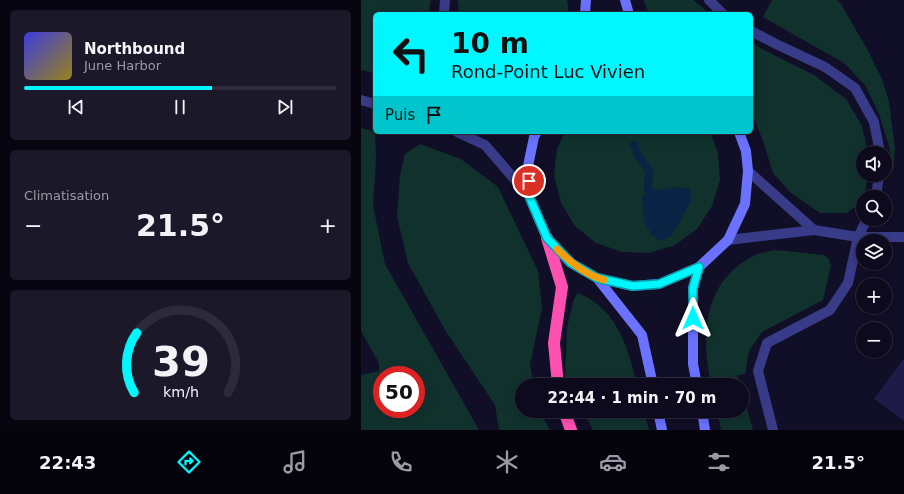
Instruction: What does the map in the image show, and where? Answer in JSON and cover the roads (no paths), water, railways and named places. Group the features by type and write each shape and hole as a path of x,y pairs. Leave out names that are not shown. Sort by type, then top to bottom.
{"highway":[{"path":"547,238 562,287 554,343 557,378"},
{"path":"566,418 571,430"}],"main road":[{"path":"585,12 586,0"},
{"path":"625,0 628,12"},
{"path":"536,134 528,166 529,196 547,238 571,263 597,278 633,286 659,284 699,267 728,240 745,204 749,171 746,151 740,134"},
{"path":"696,378 693,364 693,288 699,267"},
{"path":"597,278 642,335 651,378"},
{"path":"659,418 662,430"},
{"path":"703,418 705,430"}],"street":[{"path":"444,12 445,0"},
{"path":"709,0 721,12"},
{"path":"753,32 825,67 855,88 874,122 879,146"},
{"path":"361,100 373,103"},
{"path":"461,134 485,145 529,196"},
{"path":"749,171 814,230"},
{"path":"728,240 814,230 856,237"},
{"path":"892,237 904,237"},
{"path":"773,430 758,371 767,343 830,310 848,283 856,246"}],"water":[{"path":"678,187 690,189 691,201 672,235 661,241 651,234 644,220 642,197 648,189 661,190"}],"waterway":[{"path":"634,145 639,157 649,170 648,189"}]}
